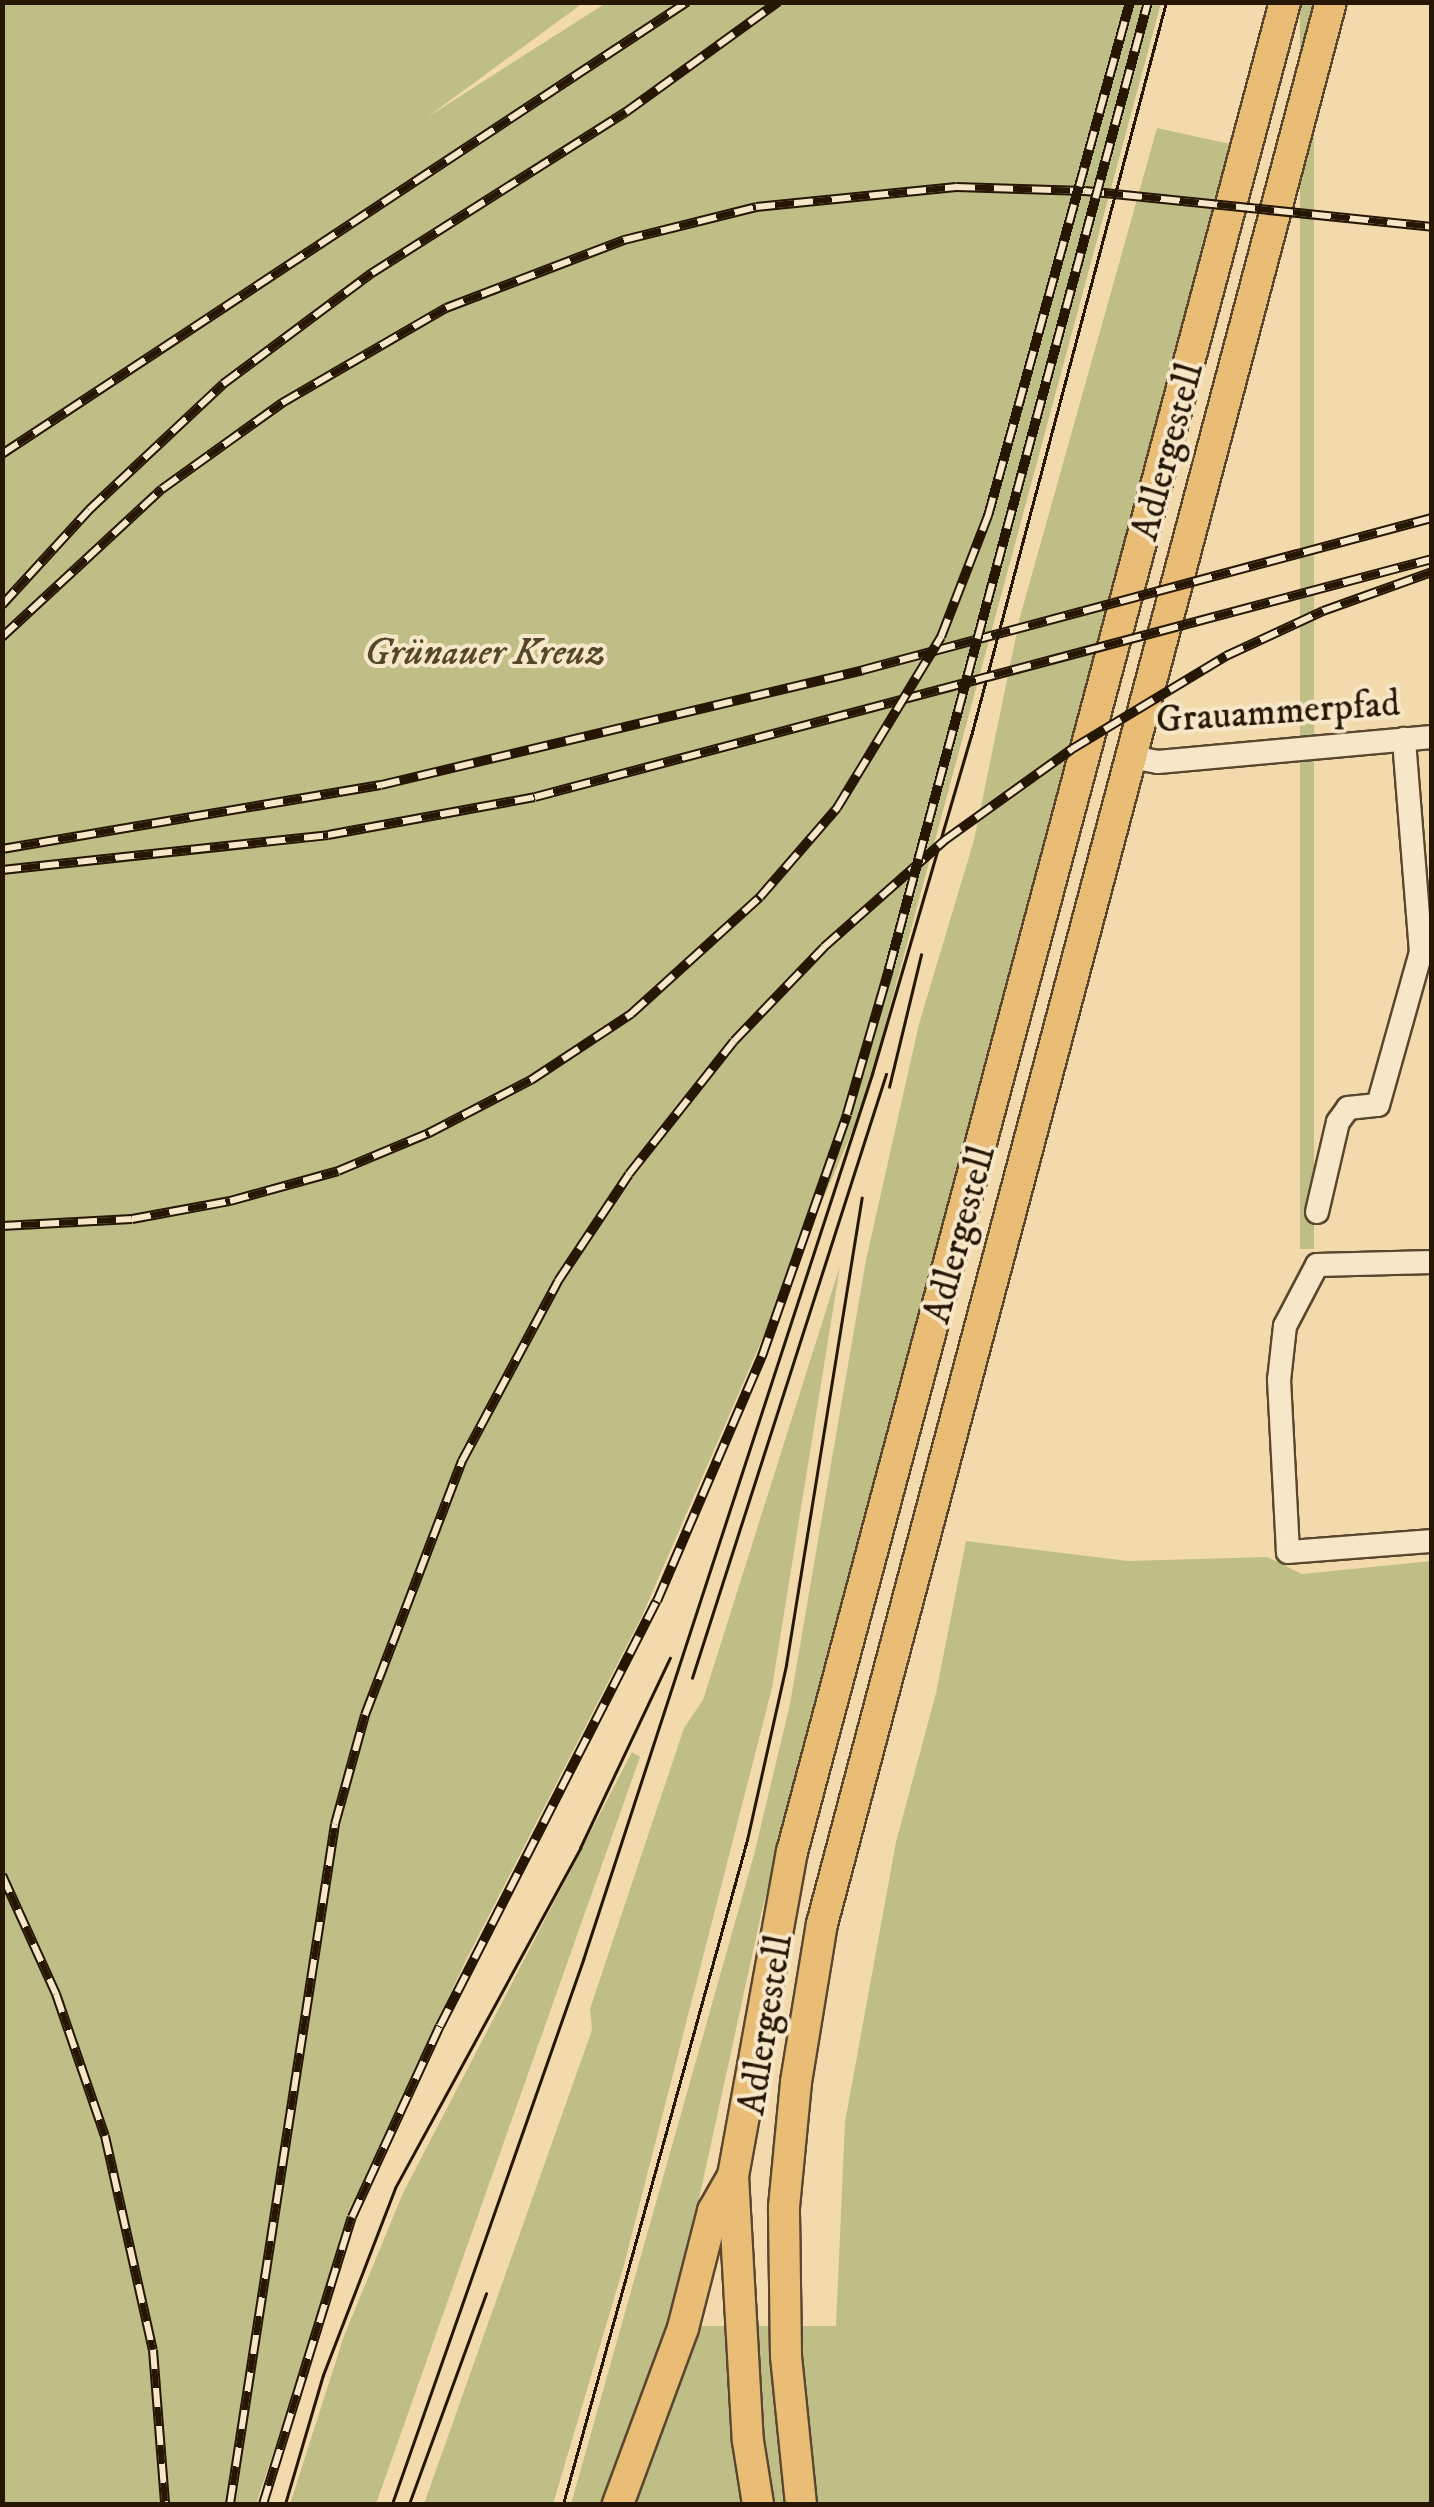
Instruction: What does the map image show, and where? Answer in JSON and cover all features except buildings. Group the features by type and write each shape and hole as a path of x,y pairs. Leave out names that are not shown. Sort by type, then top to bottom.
{"main road":[{"name":"Adlergestell","path":"758,2504 748,2442 733,2176 792,1852 1284,2"},
{"name":"Adlergestell","path":"801,2504 785,2300 784,2208 796,2082 822,1924 1331,2"},
{"path":"913,1401 956,1413"},
{"name":"Adlergestell","path":"618,2504 683,2328 713,2211 733,2176"}],"street":[{"name":"Grauammerpfad","path":"1130,757 1158,762 1432,737"},
{"path":"1316,1212 1338,1122 1348,1108 1378,1105 1421,952 1404,739"},
{"path":"1432,1262 1328,1262 1308,1275 1285,1326 1279,1380 1288,1552 1432,1541"}],"green space":[{"name":"Grünauer Kreuz","path":"3,2 583,3 426,118 606,3 1161,3 863,1107 642,1616 466,1960 368,2170 256,2504 3,2504"},
{"path":"1300,3 1314,3 1314,1249 1300,1249"},
{"path":"1157,128 1230,144 762,1910 677,2300 605,2504 571,2504 754,1855 790,1704 866,1260 919,1024 974,840 1020,617"},
{"path":"840,1266 772,1688 624,2265 553,2504 424,2504 592,2030 590,2009 684,1728 703,1700"},
{"path":"966,1541 1128,1561 1267,1557 1302,1574 1431,1561 1431,2504 632,2504 701,2326 836,2326 845,2122 896,1842 936,1693"},
{"path":"632,1752 640,1757 376,2504 290,2504 344,2336 403,2193"}],"tram line":[{"path":"392,2504 583,1960 872,1074 971,736 1166,2"},
{"path":"889,1087 921,955"},
{"path":"692,1678 886,1074"},
{"path":"563,2504 747,1840 786,1665 862,1198"},
{"path":"285,2504 323,2375 395,2188 580,1848 670,1658"},
{"path":"409,2504 486,2294"}],"railway":[{"path":"2,454 687,2"},
{"path":"2,605 89,510 223,384 372,273 626,112 778,2"},
{"path":"2,1226 132,1219 230,1201 338,1171 429,1133 531,1080 631,1014 760,897 837,808 941,637 988,516 1130,2"},
{"path":"263,2504 352,2217 440,2026 657,1601 762,1356 847,1114 889,969 1148,2"},
{"path":"2,637 162,489 282,403 446,308 624,240 756,207 956,187 1085,191 1432,227"},
{"path":"2,849 381,785 863,670 1432,518"},
{"path":"2,870 328,835 535,797 1432,559"},
{"path":"230,2504 335,1824 365,1715 462,1461 558,1281 629,1174 734,1041 824,947 945,840 1072,749 1226,656 1323,611 1432,572"},
{"path":"2,1875 56,1994 105,2136 153,2350 165,2504"}]}
